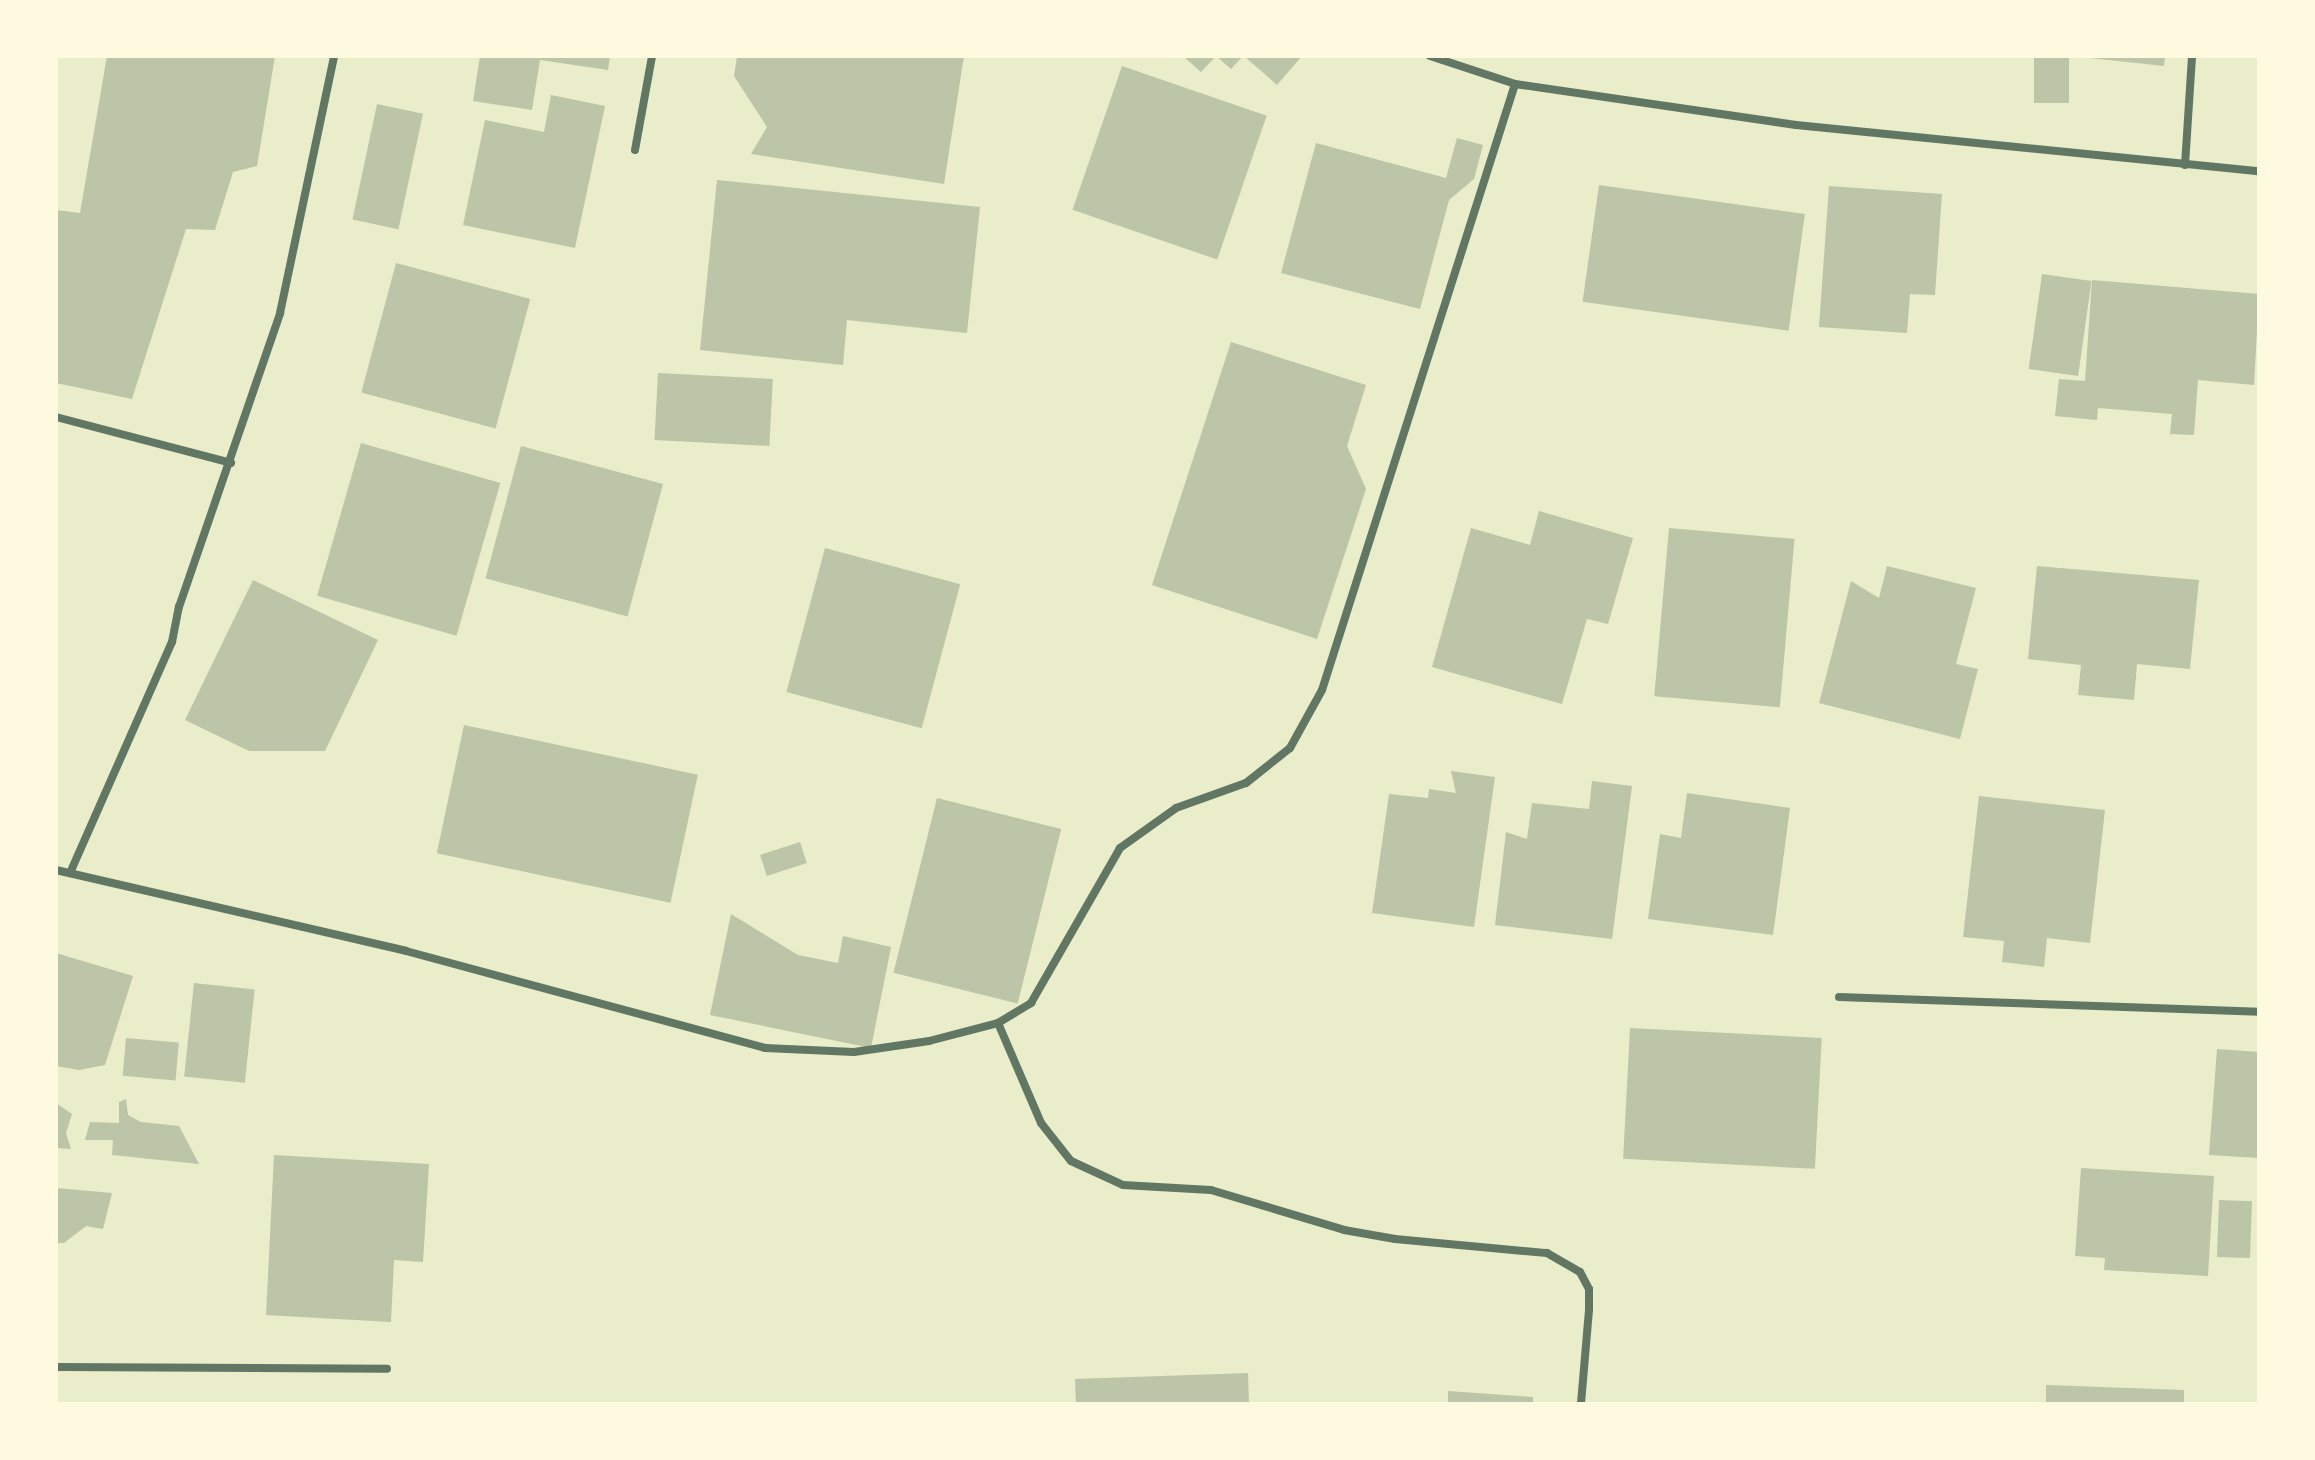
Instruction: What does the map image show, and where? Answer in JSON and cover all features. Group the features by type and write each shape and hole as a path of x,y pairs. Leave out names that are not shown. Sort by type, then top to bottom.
{"street":[{"path":"70,873 167,655 179,607 280,313 334,56"},
{"path":"635,150 652,56"},
{"path":"1430,56 1515,84 1796,125 2259,171"},
{"path":"2185,165 2192,56"},
{"path":"56,870 406,951 765,1048 854,1052 929,1041 998,1023 1031,1003 1120,848 1176,808 1246,783 1290,748 1303,725 1322,690 1515,84"},
{"path":"56,417 231,463"},
{"path":"1839,997 2259,1012"},
{"path":"998,1023 1041,1123 1071,1161 1123,1185 1211,1190 1395,1239 1547,1253 1580,1272 1589,1289 1581,1404"},
{"path":"56,1367 387,1369"}],"building":[{"path":"107,56 275,56 257,166 233,172 215,230 186,229 132,399 56,383 56,210 80,213"},
{"path":"480,56 610,56 608,70 540,60 532,110 473,101"},
{"path":"737,56 964,56 944,184 751,154 767,127 734,76"},
{"path":"1183,56 1216,56 1201,72"},
{"path":"1216,56 1243,56 1231,69"},
{"path":"1244,56 1302,56 1277,85"},
{"path":"2034,56 2069,56 2069,103 2034,103"},
{"path":"2072,56 2165,56 2164,66"},
{"path":"1122,66 1267,116 1217,260 1073,210"},
{"path":"551,95 605,106 575,248 463,225 485,120 544,132"},
{"path":"377,104 423,114 398,229 352,219"},
{"path":"1457,138 1483,145 1474,179 1449,200 1420,309 1281,273 1316,143 1446,178"},
{"path":"717,180 980,207 967,333 847,320 843,365 700,350"},
{"path":"1599,185 1805,214 1789,331 1583,302"},
{"path":"1829,186 1942,194 1935,295 1910,294 1907,333 1819,327"},
{"path":"396,263 530,299 496,428 361,392"},
{"path":"2042,274 2092,281 2078,376 2029,369"},
{"path":"2092,280 2259,294 2254,385 2198,380 2194,435 2170,434 2172,414 2098,408 2097,420 2055,416 2059,379 2085,381"},
{"path":"1231,342 1366,385 1347,446 1366,489 1317,639 1152,585"},
{"path":"658,373 773,379 769,446 654,440"},
{"path":"361,443 500,483 457,636 317,596"},
{"path":"521,446 663,484 628,616 486,578"},
{"path":"1539,511 1633,538 1608,624 1587,619 1562,704 1432,667 1471,528 1530,545"},
{"path":"1669,528 1795,539 1780,707 1654,696"},
{"path":"825,548 960,584 922,728 786,692"},
{"path":"1887,566 1976,588 1956,664 1978,669 1960,739 1819,703 1851,581 1879,598"},
{"path":"2037,566 2199,580 2190,669 2137,664 2134,700 2078,695 2081,665 2028,659"},
{"path":"253,580 378,640 325,751 249,751 185,720"},
{"path":"464,725 698,775 671,903 437,853"},
{"path":"1451,771 1495,777 1474,927 1372,913 1389,794 1428,798 1429,789 1456,793"},
{"path":"1592,781 1632,786 1612,939 1495,925 1506,832 1527,839 1532,803 1589,809"},
{"path":"1687,793 1790,808 1773,935 1648,919 1660,834 1681,838"},
{"path":"1979,796 2105,810 2090,943 2047,938 2044,967 2002,962 2004,941 1963,937"},
{"path":"937,798 1061,829 1018,1004 893,973"},
{"path":"800,842 807,863 767,876 760,855"},
{"path":"731,914 798,955 838,963 843,936 891,947 871,1048 710,1015"},
{"path":"56,953 133,976 105,1065 79,1070 56,1066"},
{"path":"194,983 255,989 245,1083 184,1076"},
{"path":"1630,1028 1822,1038 1815,1169 1623,1159"},
{"path":"126,1038 179,1043 175,1080 123,1076"},
{"path":"2217,1049 2259,1052 2259,1158 2209,1155"},
{"path":"126,1099 128,1115 141,1122 179,1126 199,1164 112,1155 113,1140 85,1140 90,1122 119,1123 119,1102"},
{"path":"56,1103 72,1114 66,1133 71,1149 56,1148"},
{"path":"274,1155 429,1164 423,1262 394,1260 391,1322 266,1315"},
{"path":"2081,1168 2214,1176 2208,1276 2104,1270 2105,1258 2075,1256"},
{"path":"56,1188 112,1193 103,1229 86,1226 64,1243 56,1243"},
{"path":"2219,1200 2252,1201 2250,1258 2217,1257"},
{"path":"1248,1373 1249,1404 1076,1404 1075,1379"},
{"path":"2046,1385 2184,1390 2184,1404 2046,1404"},
{"path":"1448,1391 1533,1397 1533,1404 1448,1404"}]}
